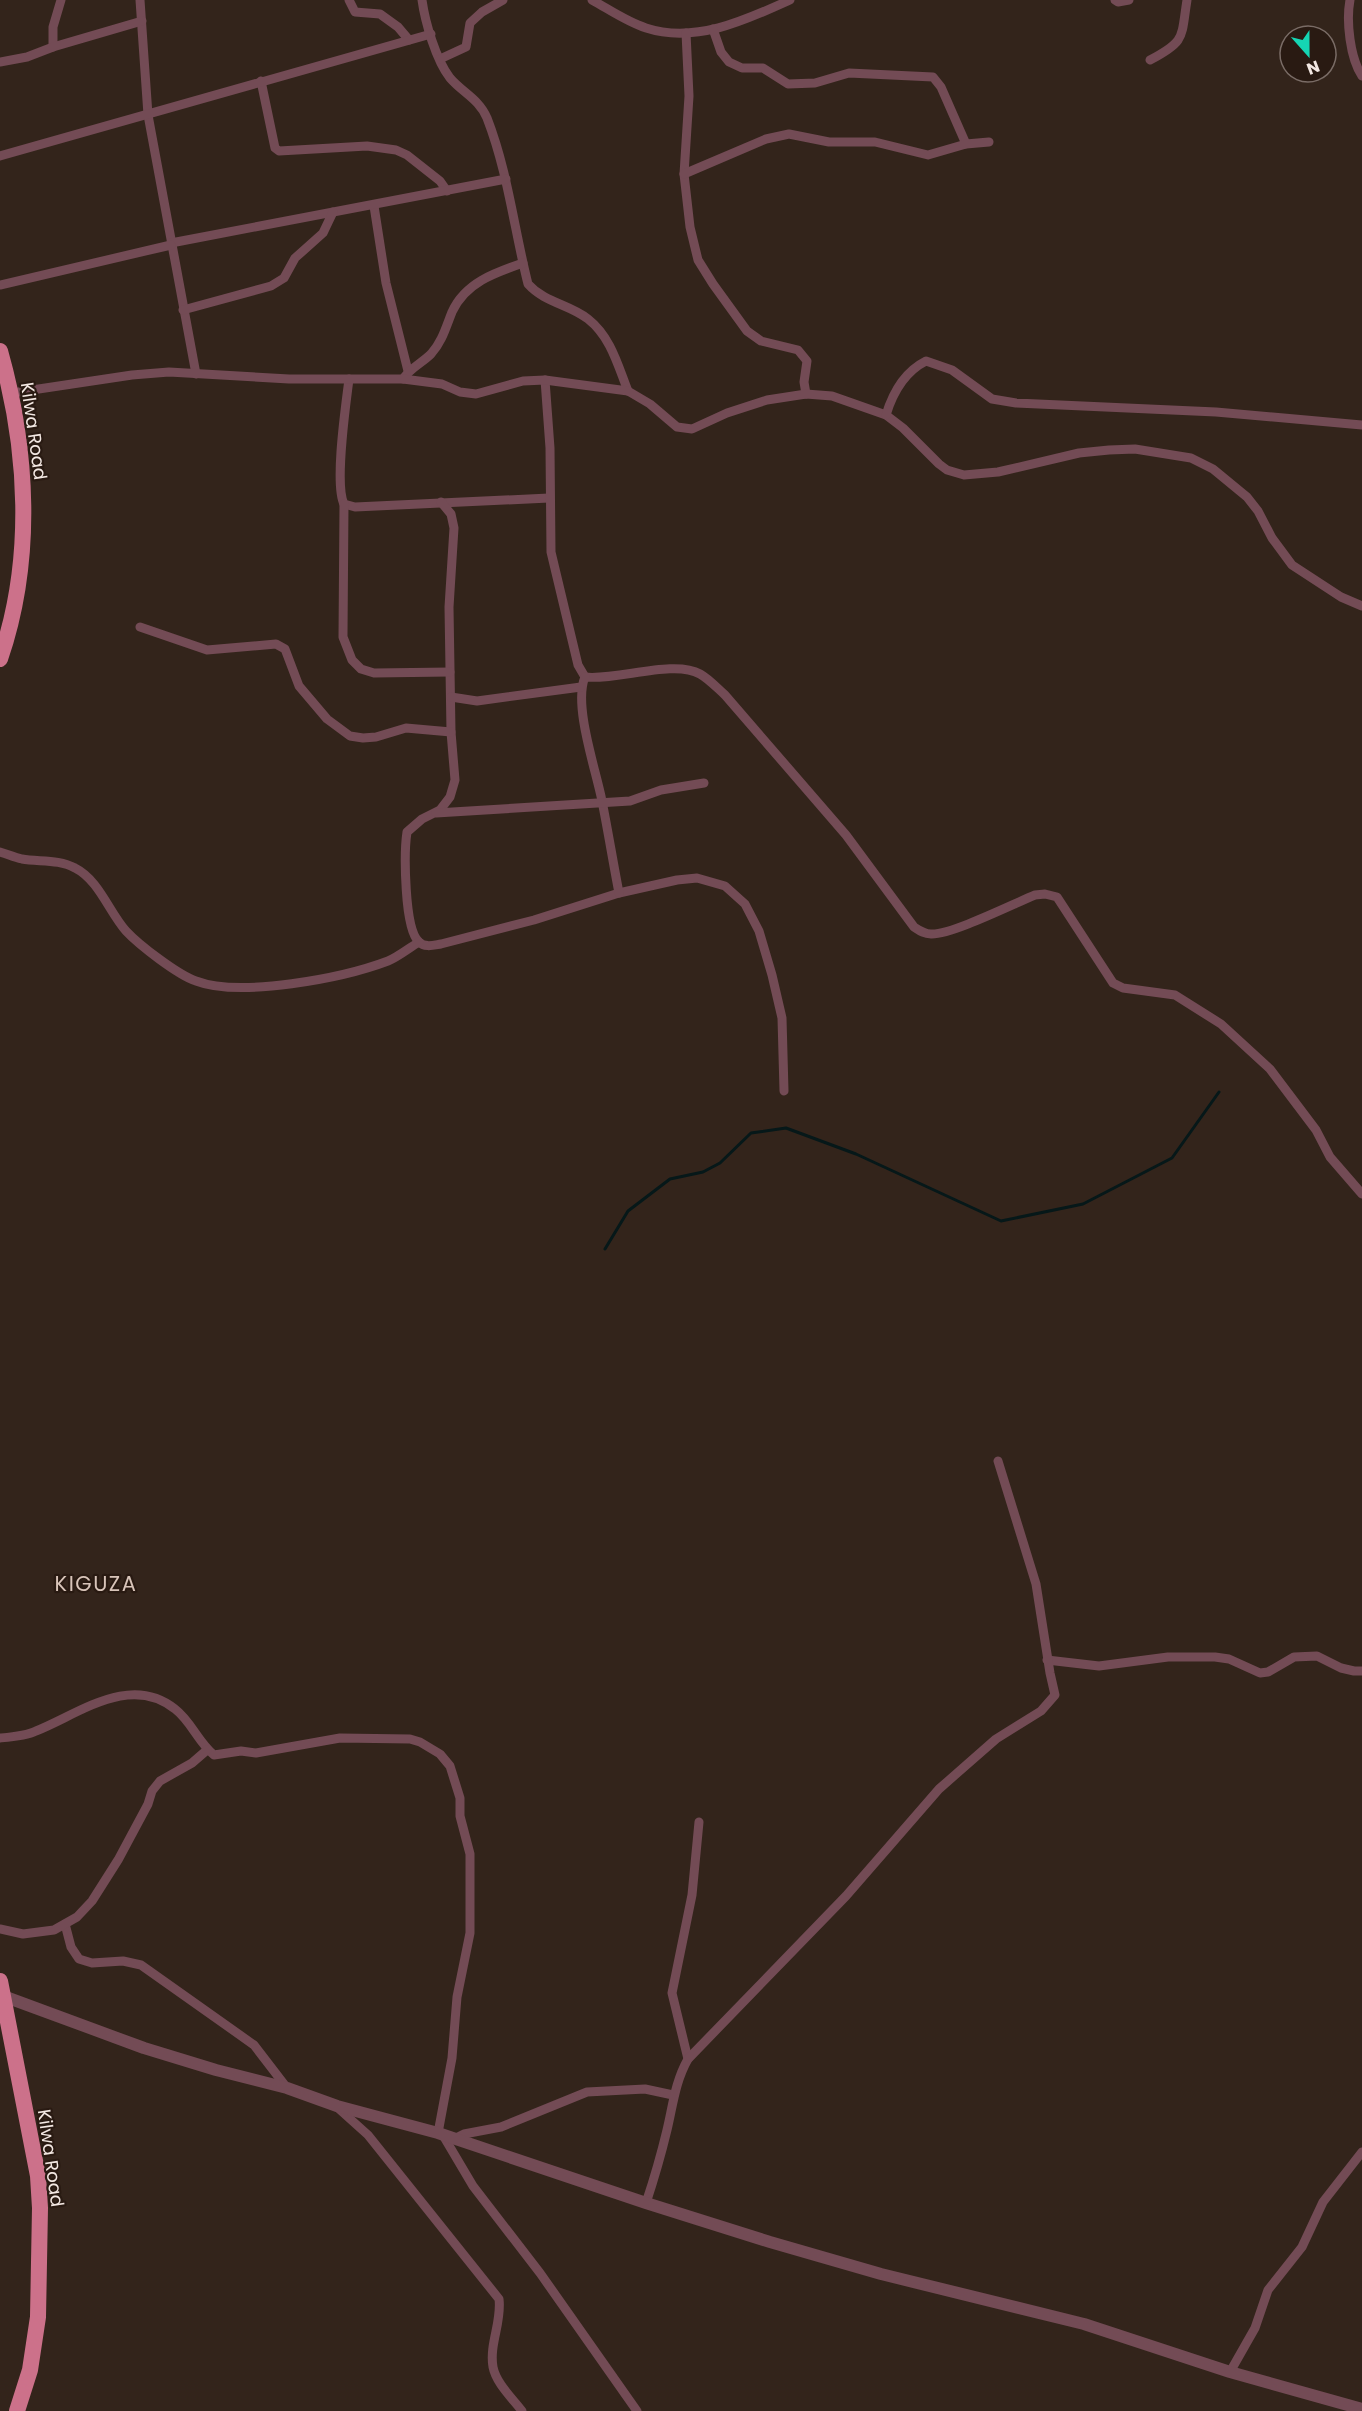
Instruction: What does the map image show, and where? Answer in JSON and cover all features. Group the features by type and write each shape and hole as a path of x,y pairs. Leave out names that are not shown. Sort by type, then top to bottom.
{"highway":[{"name":"Kilwa Road","path":"0,351 12,393 24,505 22,549 14,614 0,659"},
{"name":"Kilwa Road","path":"2,1989 38,2176 40,2208 38,2316 30,2370 17,2411"}],"street":[{"path":"53,47 53,27 61,0"},
{"path":"140,0 148,115 196,374"},
{"path":"349,0 355,12 380,14 398,27 409,40"},
{"path":"422,0 440,59 452,79 480,105 487,118 506,179 528,284 537,294 588,319 610,345 628,391"},
{"path":"440,59 466,47 470,23 482,12 503,0"},
{"path":"592,0 628,21 647,28 686,33 712,29 751,17 790,0"},
{"path":"1114,0 1118,2 1129,0"},
{"path":"1150,60 1174,48 1179,42 1187,0"},
{"path":"1350,0 1348,27 1354,58 1362,76"},
{"path":"0,62 27,57 142,21"},
{"path":"712,29 721,52 729,62 742,68 763,68 788,84 815,83 849,74 933,77 940,87 966,144"},
{"path":"686,33 689,96 684,174 690,227 698,260 712,284 747,331 761,341 782,345 803,353 807,361 804,382 806,394"},
{"path":"0,156 431,34"},
{"path":"261,81 275,148 279,151 367,146 396,150 407,155 440,181 447,191"},
{"path":"684,174 766,139 789,134 829,142 875,142 928,154 966,144 989,142"},
{"path":"0,285 171,244 506,179"},
{"path":"374,206 386,283 405,375"},
{"path":"183,310 271,286 285,278 295,258 323,233 333,213"},
{"path":"405,375 437,345 463,294 483,278 523,262"},
{"path":"886,415 905,375 926,361 951,370 992,399 1016,403 1216,412 1362,425"},
{"path":"12,393 132,375 169,372 289,379 349,379 405,375 442,384 460,392 476,394 523,381 545,380 628,391 650,404 677,427 692,429 751,404 806,394 832,396 849,400 886,415 903,428 939,465 964,475 998,472 1079,453 1109,450 1135,449 1191,458 1213,469 1247,497 1292,565 1341,597 1362,606"},
{"path":"349,379 343,431 341,487 344,504 343,637 352,660 361,669 374,673 450,672"},
{"path":"545,380 550,448 549,498 553,565 578,665 585,677"},
{"path":"344,504 355,507 549,498"},
{"path":"436,813 450,797 455,780 451,732 449,607 454,528 451,514 441,502"},
{"path":"140,627 207,650 281,645 285,649 299,686 327,719 350,736 376,737 406,728 451,732"},
{"path":"585,677 597,678 687,669 704,676 725,695 816,799 867,862 914,927 922,932 930,934 950,931 1035,895 1045,894 1057,897 1113,983 1123,988 1175,995 1186,1001 1221,1024 1270,1069 1316,1130 1330,1157 1362,1194"},
{"path":"585,677 580,687 588,740 619,893"},
{"path":"451,697 477,701 580,687"},
{"path":"704,783 661,790 630,801 436,813 422,819 407,832 405,844 406,889 411,929 419,942 427,946 534,920 619,893 677,880 698,878 725,885 745,904 759,931 772,975 782,1018 784,1091"},
{"path":"0,852 21,859 62,863 77,868 109,905 126,931 175,970 194,981 213,986 268,986 349,973 390,960 419,942"},
{"path":"646,2203 666,2138 678,2076 688,2059 846,1896 939,1789 996,1739 1024,1723 1050,1703 1055,1695 1047,1660 1036,1584 998,1461"},
{"path":"1047,1660 1099,1666 1168,1657 1215,1657 1228,1659 1260,1673 1268,1672 1294,1657 1317,1656 1341,1668 1362,1671"},
{"path":"0,1738 34,1733 93,1704 128,1694 159,1700 174,1708 207,1750 214,1755 241,1751 256,1753 340,1738 410,1739 440,1754 450,1766 460,1798 460,1816 470,1854 471,1922 454,2019 445,2136 473,2186 540,2273 637,2411"},
{"path":"0,1929 23,1934 54,1930 77,1917 92,1901 118,1860 148,1804 152,1791 160,1781 192,1763 207,1750"},
{"path":"688,2059 672,1993 692,1895 699,1822"},
{"path":"64,1924 71,1947 79,1959 92,1964 123,1961 141,1965 254,2045 287,2088"},
{"path":"2,1989 144,2048 445,2136 646,2203 881,2274 1084,2324 1230,2372 1362,2409"},
{"path":"445,2136 501,2127 587,2092 645,2090 673,2095"},
{"path":"337,2106 368,2135 499,2299 501,2308 493,2366 504,2387 522,2411"},
{"path":"1230,2372 1255,2328 1268,2290 1302,2247 1323,2202 1362,2152"}],"waterway":[{"path":"605,1249 628,1211 670,1179 703,1172 720,1163 751,1133 786,1128 856,1154 1001,1221 1083,1204 1172,1158 1219,1092"}],"district":[{"name":"KIGUZA","path":"96,1583"}]}
